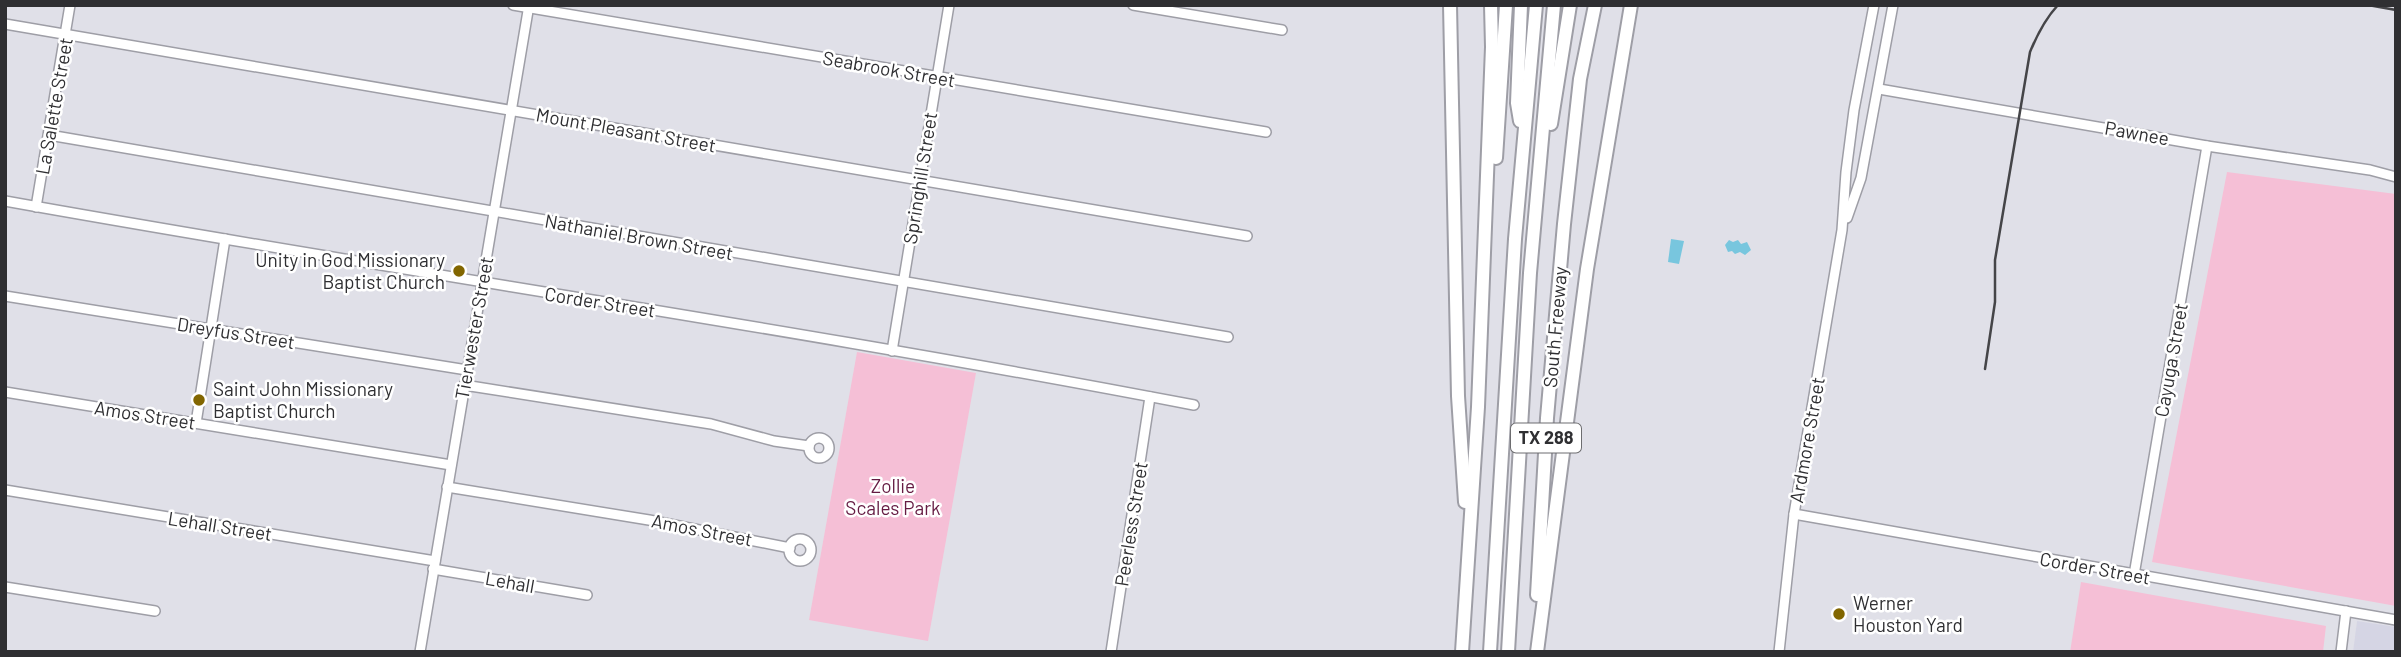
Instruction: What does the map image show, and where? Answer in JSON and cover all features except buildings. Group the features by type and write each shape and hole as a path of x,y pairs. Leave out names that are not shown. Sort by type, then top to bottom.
{"highway":[{"path":"1450,5 1458,382 1468,552"},
{"path":"1462,652 1485,249 1491,5"},
{"path":"1485,249 1497,144 1506,5"},
{"path":"1521,5 1517,103 1523,142"},
{"path":"1490,652 1514,253 1536,5"},
{"path":"1508,652 1531,273 1554,5"},
{"path":"1531,273 1540,246 1550,130 1570,5"},
{"path":"1580,79 1587,5"},
{"name":"South Freeway","path":"1535,652 1547,418 1580,79 1595,5"},
{"path":"1535,652 1587,269 1632,5"}],"street":[{"name":"La Salette Street","path":"36,207 70,5"},
{"name":"Seabrook Street","path":"513,5 1266,132"},
{"name":"Springhill Street","path":"892,351 949,5"},
{"path":"1133,5 1282,30"},
{"name":"Ardmore Street","path":"1779,652 1794,514 1842,230 1850,137 1874,5"},
{"name":"Ardmore Street","path":"1842,230 1861,178 1893,5"},
{"name":"Tierwester Street","path":"420,652 529,7"},
{"name":"Mount Pleasant Street","path":"5,24 1247,236"},
{"name":"Pawnee","path":"1879,89 2207,146 2370,170 2396,177"},
{"name":"Nathaniel Brown Street","path":"49,135 1228,337"},
{"name":"Cayuga Street","path":"2134,575 2207,146"},
{"name":"Corder Street","path":"5,201 892,351 1194,405"},
{"path":"195,423 225,239"},
{"name":"Dreyfus Street","path":"5,296 467,370"},
{"path":"464,384 711,425 808,446"},
{"name":"Amos Street","path":"5,392 451,466"},
{"name":"Peerless Street","path":"1111,652 1150,397"},
{"name":"Amos Street","path":"447,487 649,520 790,548"},
{"name":"Lehall Street","path":"5,490 434,565"},
{"name":"Corder Street","path":"1794,514 2396,620"},
{"name":"Lehall","path":"434,565 587,595"},
{"path":"5,587 155,611"},
{"path":"2341,652 2346,611"}],"shaded area":[{"path":"2357,621 2396,627 2396,652 2353,652"}],"green space":[{"path":"2227,172 2396,194 2396,606 2152,562"},
{"name":"Zollie Scales Park","path":"857,352 976,373 928,641 809,620"},
{"path":"2081,582 2326,626 2323,652 2070,652"}],"water":[{"path":"1671,239 1684,241 1679,264 1668,262"},
{"path":"1729,240 1738,240 1741,244 1747,242 1751,250 1745,255 1728,252 1725,245"}],"railway":[{"path":"1985,369 1995,302 1995,260 2030,52 2042,27 2058,5"},
{"path":"2368,5 2396,10"}],"place":[{"name":"Unity in God Missionary Baptist Church","path":"459,271"},
{"name":"Saint John Missionary Baptist Church","path":"199,400"},
{"name":"Werner Houston Yard","path":"1839,614"}]}
